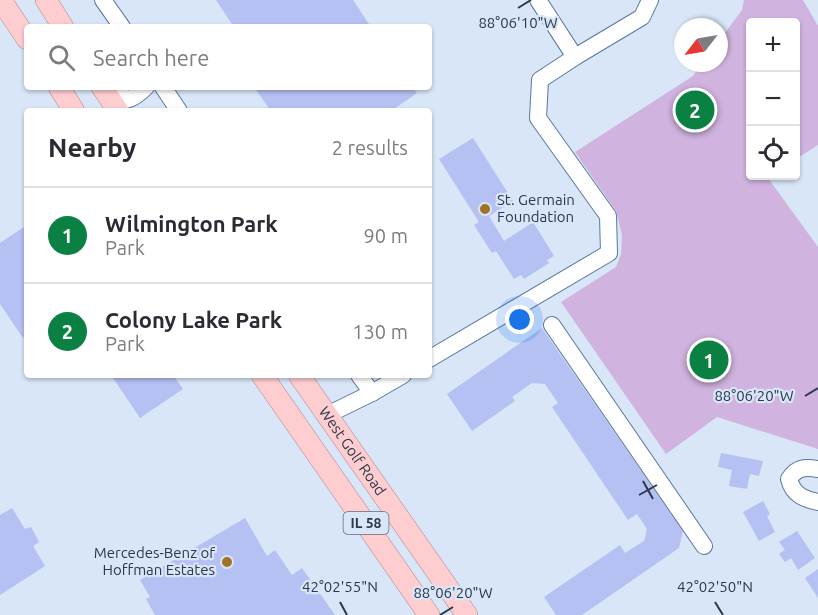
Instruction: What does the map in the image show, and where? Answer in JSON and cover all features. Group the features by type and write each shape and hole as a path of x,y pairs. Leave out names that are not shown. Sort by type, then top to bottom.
{"main road":[{"path":"1,0 24,34"},
{"path":"46,0 61,24"},
{"path":"60,90 73,108"},
{"name":"West Golf Road","path":"264,378 429,615"},
{"name":"West Golf Road","path":"301,378 467,615"}],"street":[{"path":"103,0 120,24"},
{"path":"538,0 575,57"},
{"path":"432,357 609,253 608,216 538,118 540,80 642,17 650,0"},
{"path":"113,97 126,101 143,90"},
{"path":"165,90 177,108"},
{"path":"552,325 704,546"},
{"path":"361,378 372,393"},
{"path":"327,415 398,378"},
{"path":"818,469 800,468 789,479 792,488 803,498 818,502"}],"shaded area":[{"path":"744,0 803,0 818,26 818,145 800,156 800,18 746,18 746,180 769,180 818,247 818,449 717,417 666,454 561,302 616,267 621,254 622,235 616,211 575,152 693,76 696,72 728,72 728,29 742,10"}],"building":[{"path":"216,0 353,0 369,24 232,24"},
{"path":"256,90 414,90 417,93 395,108 269,108"},
{"name":"St. Germain Foundation","path":"473,138 513,201 489,216 504,241 533,222 554,256 547,260 549,263 524,279 521,275 514,279 496,251 492,253 474,225 479,222 439,159"},
{"path":"24,227 23,338 0,304 0,243"},
{"path":"542,328 683,531 679,548 582,615 556,615 544,597 620,545 625,553 644,541 647,529 637,514 628,520 552,407 558,403 545,384 532,383 512,397 515,401 472,431 447,394"},
{"path":"113,378 175,378 183,389 140,418"},
{"path":"721,453 763,461 759,476 750,474 747,489 729,486 732,470 718,467"},
{"path":"763,501 770,514 767,516 775,532 759,541 743,512"},
{"path":"12,508 25,529 31,527 39,542 33,546 45,566 0,595 0,515"},
{"name":"Mercedes-Benz of Hoffman Estates","path":"245,518 267,556 275,550 292,575 302,568 335,615 155,615 146,599 150,597 140,580"},
{"path":"797,531 815,558 798,570 791,558 785,562 779,554 785,550 779,542"},
{"path":"818,569 818,598 805,578"}],"place":[{"name":"Colony Lake Park","path":"695,110"},
{"name":"St. Germain Foundation","path":"485,209"},
{"name":"Wilmington Park","path":"709,360"},
{"name":"Mercedes-Benz of Hoffman Estates","path":"227,562"}]}
